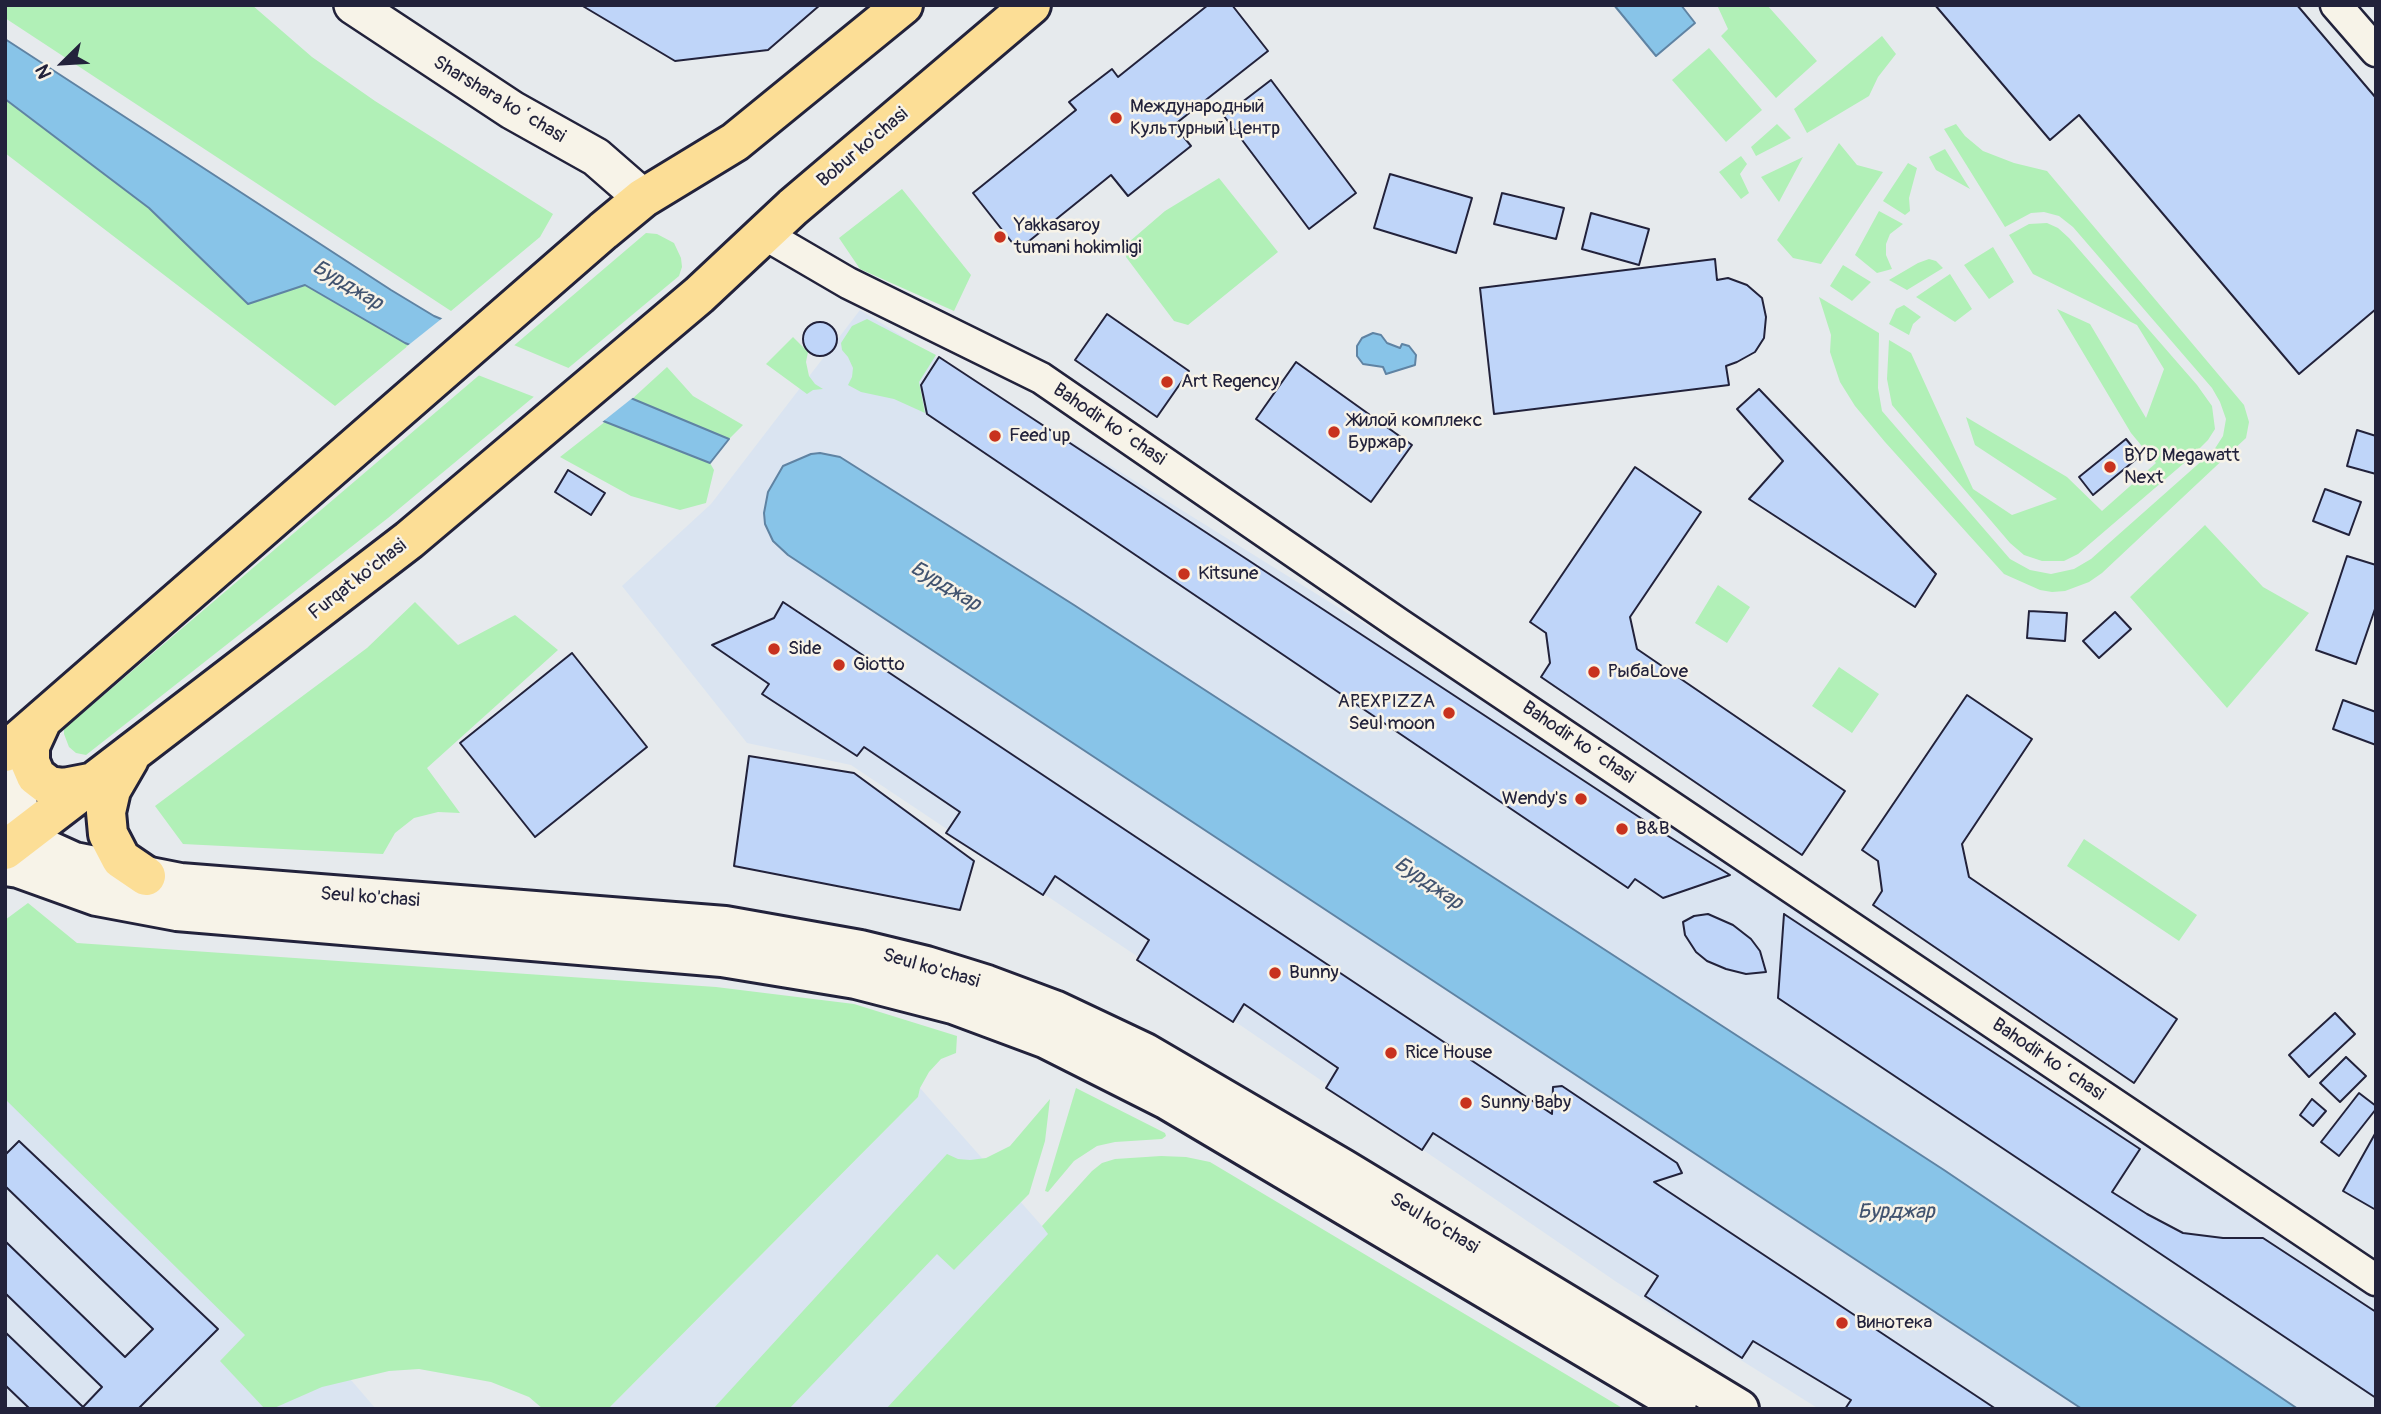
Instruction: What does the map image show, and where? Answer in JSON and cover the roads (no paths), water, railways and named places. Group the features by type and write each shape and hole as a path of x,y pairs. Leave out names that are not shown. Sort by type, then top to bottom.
{"main road":[{"path":"5,752 603,231 643,198 735,142 903,5"},
{"name":"Bobur ko'chasi","path":"699,295 793,207 1031,5"},
{"name":"Furqat ko'chasi","path":"9,844 95,782 409,540 699,295"},
{"path":"41,722 30,746 30,762 41,782 56,788 80,787 95,782"},
{"path":"9,844 24,753 41,722"},
{"path":"134,752 120,771 111,790 107,823 113,847 121,859 146,876"},
{"name":"Seul ko'chasi","path":"9,844 74,862 180,883 725,926 860,950 926,966 987,985 1084,1024 1165,1064 1739,1409"},
{"name":"Seul ko'chasi","path":"9,844 52,879 97,896 177,911 722,957 856,979 953,1004 1047,1040 1166,1099 1688,1409"}],"street":[{"name":"Sharshara koʻchasi","path":"353,5 512,110 596,158 643,198"},
{"path":"2336,5 2376,51"},
{"name":"Bahodir koʻchasi","path":"764,234 848,284 1041,379 1410,631 2376,1280"}],"water":[{"path":"1614,5 1681,5 1695,23 1656,56"},
{"name":"Бурджар","path":"5,39 434,316 729,439 710,463 405,343 305,285 248,304 149,208 5,99"},
{"path":"1373,333 1381,335 1387,343 1400,348 1402,344 1409,346 1416,355 1415,365 1386,374 1383,367 1363,364 1357,356 1357,346 1362,338"},
{"name":"Бурджар","path":"820,453 840,457 1074,605 1944,1170 2298,1409 2082,1409 788,555 773,541 765,524 768,492 783,466"}],"place":[{"name":"Международный Культурный Центр","path":"1116,118"},
{"name":"Yakkasaroy tumani hokimligi","path":"1000,237"},
{"name":"Art Regency","path":"1167,382"},
{"name":"Жилой комплекс Буржар","path":"1334,432"},
{"name":"Feed up","path":"995,436"},
{"name":"BYD Megawatt Next","path":"2110,467"},
{"name":"Kitsune","path":"1184,574"},
{"name":"Side","path":"774,649"},
{"name":"Giotto","path":"839,665"},
{"name":"РыбаLove","path":"1594,672"},
{"name":"APEXPIZZA Seul moon","path":"1449,713"},
{"name":"Wendy's","path":"1581,799"},
{"name":"B&B","path":"1622,829"},
{"name":"Bunny","path":"1275,973"},
{"name":"Rice House","path":"1391,1053"},
{"name":"Sunny Baby","path":"1466,1103"},
{"name":"Винотека","path":"1842,1323"}]}
